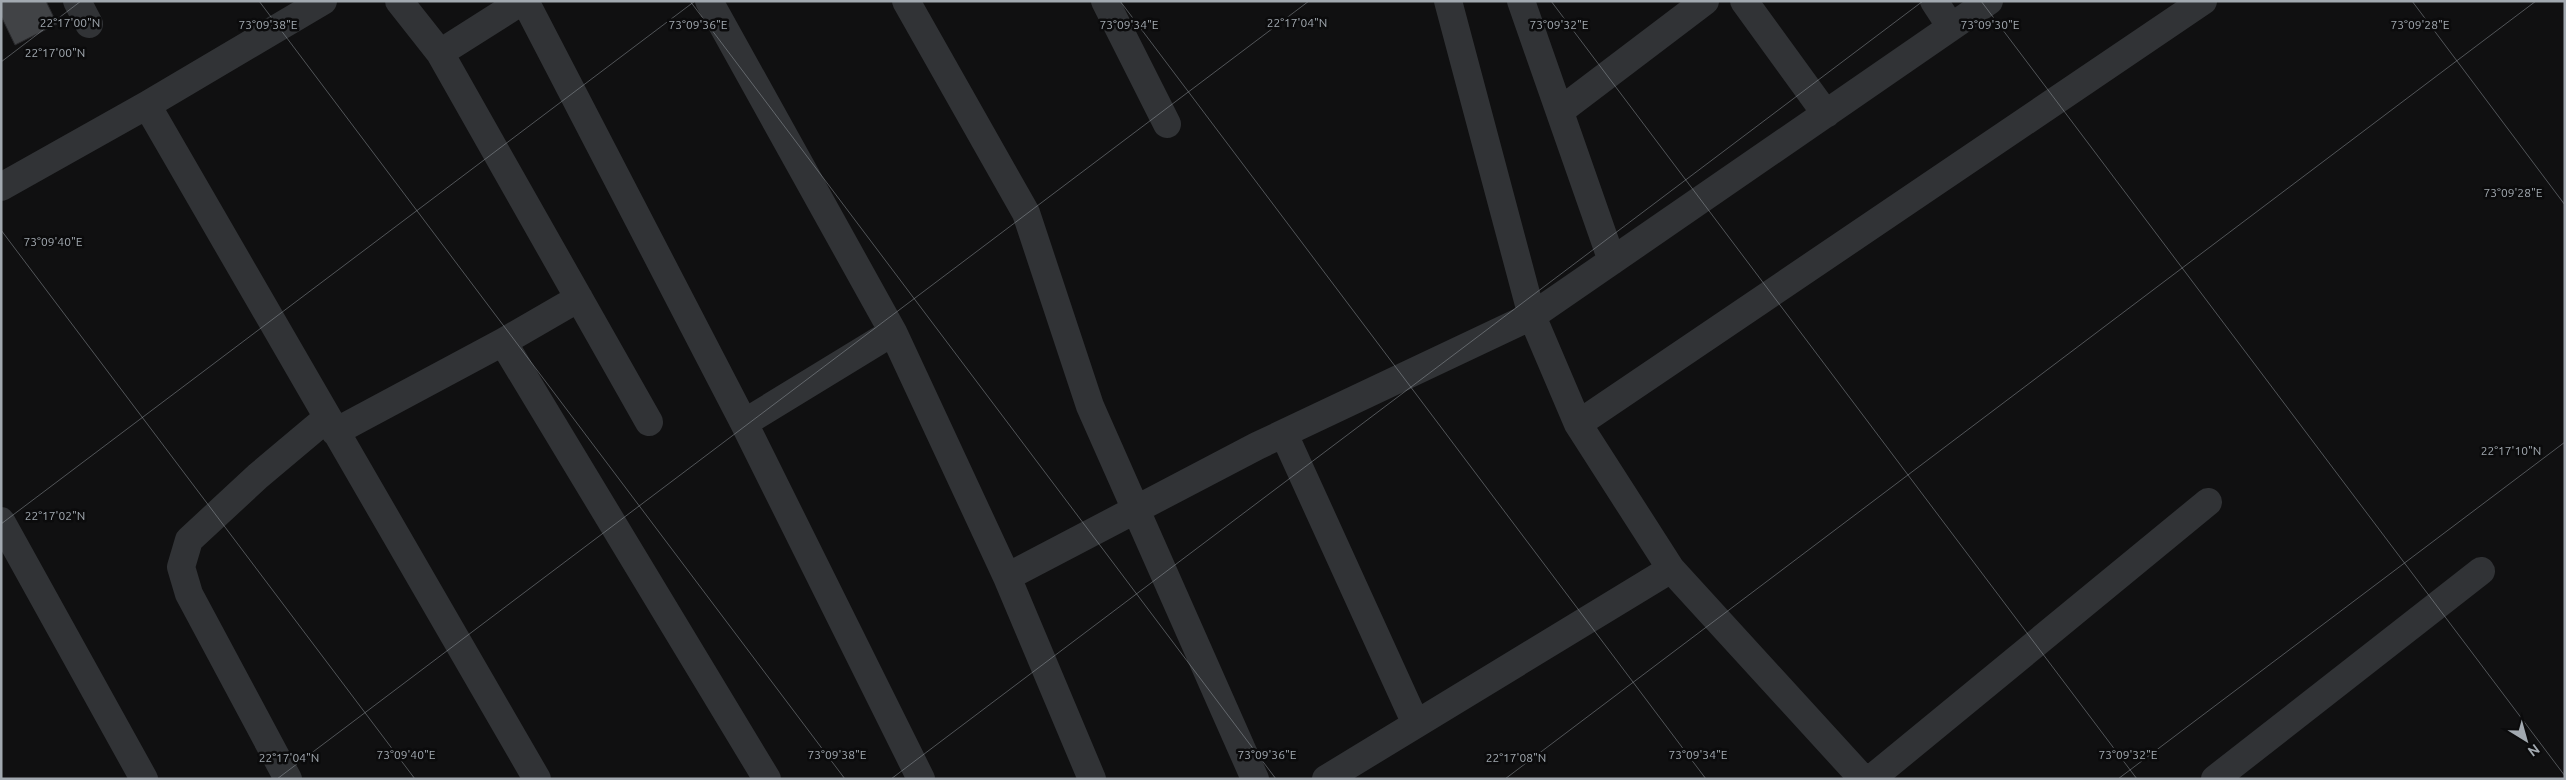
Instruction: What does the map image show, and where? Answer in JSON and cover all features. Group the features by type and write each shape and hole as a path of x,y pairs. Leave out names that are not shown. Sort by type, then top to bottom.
{"street":[{"path":"1,187 148,105 323,1"},
{"path":"399,1 440,53 649,422"},
{"path":"440,53 524,1 744,423 921,779"},
{"path":"709,1 892,332 1007,577 1092,779"},
{"path":"906,1 1026,213 1090,406 1255,779"},
{"path":"1105,1 1166,124"},
{"path":"1521,1 1612,261"},
{"path":"1560,111 1705,1"},
{"path":"1744,1 1826,114"},
{"path":"1934,1 1951,27"},
{"path":"1007,577 1284,434 1532,316 1989,1"},
{"path":"1578,424 2203,1"},
{"path":"1453,4 1532,316 1578,424 1671,570 1863,779"},
{"path":"148,105 537,779"},
{"path":"288,779 189,594 181,567 189,540 331,425 503,342 579,298"},
{"path":"744,423 892,332"},
{"path":"503,342 768,779"},
{"path":"1284,434 1416,724"},
{"path":"1871,779 2208,502"},
{"path":"1,521 144,779"},
{"path":"1326,779 1671,570"},
{"path":"2215,779 2481,571"}],"building":[{"path":"1,1 46,1 57,24 15,45 1,16"}]}
